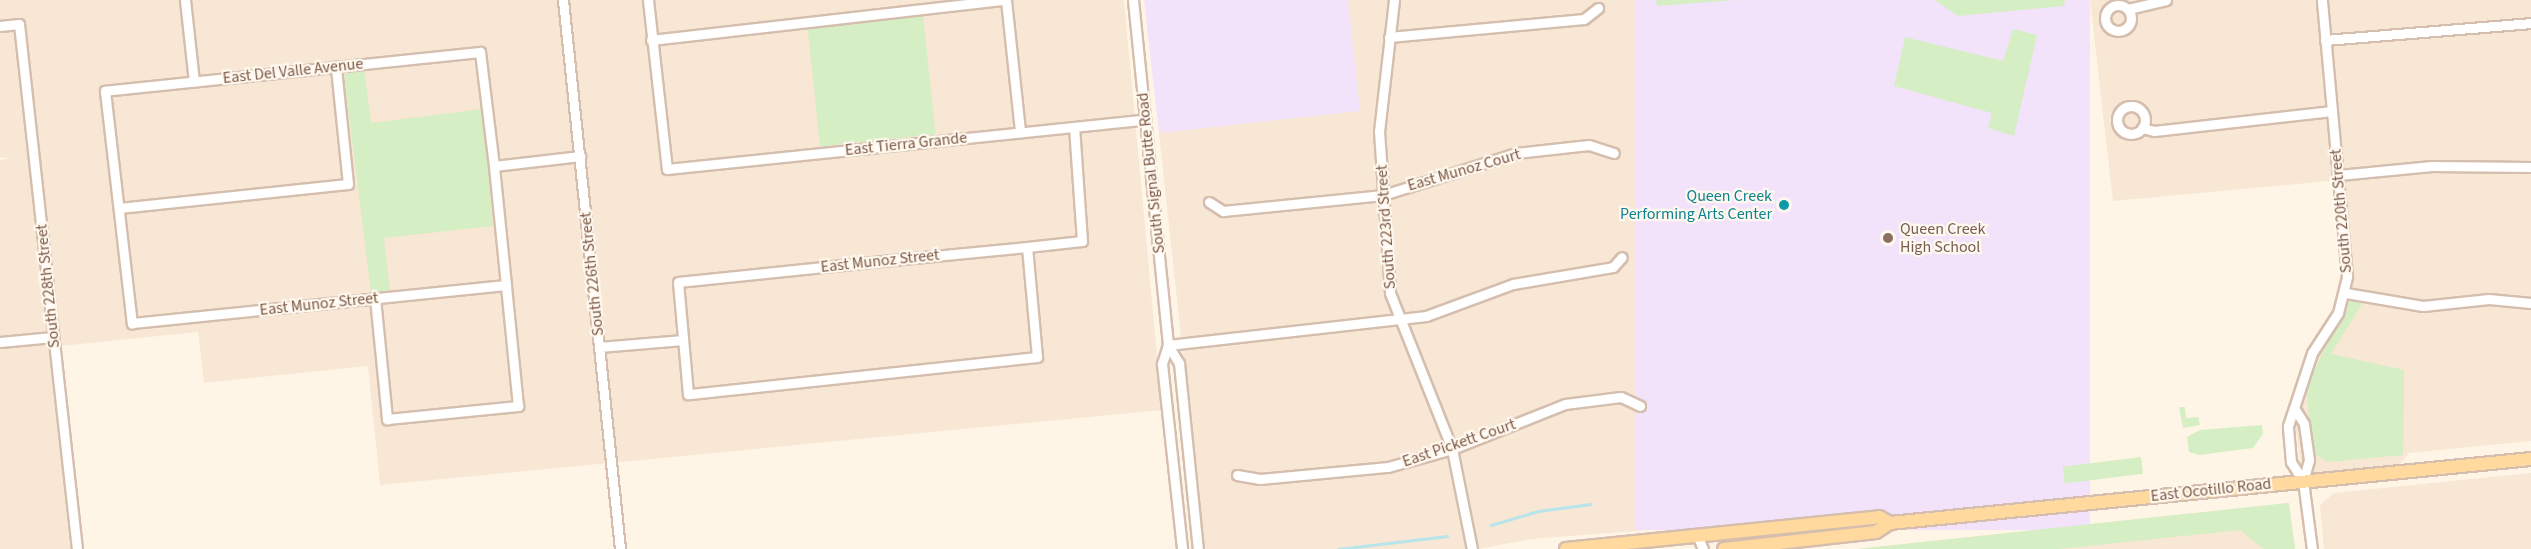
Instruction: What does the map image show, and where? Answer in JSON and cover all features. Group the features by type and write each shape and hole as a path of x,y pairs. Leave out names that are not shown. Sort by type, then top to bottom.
{"main road":[{"name":"East Ocotillo Road","path":"1724,549 1876,532 1890,523 2531,459"},
{"name":"East Ocotillo Road","path":"1566,549 1879,517 1890,523"}],"street":[{"path":"185,0 194,82"},
{"name":"South 226th Street","path":"563,0 620,549"},
{"path":"648,0 651,40 1004,0 1020,132"},
{"name":"South Signal Butte Road","path":"1133,0 1168,345 1162,364 1182,549"},
{"name":"South 223rd Street","path":"1394,0 1380,122 1390,293 1398,320 1452,449 1472,549"},
{"path":"2128,9 2166,0"},
{"name":"South 220th Street","path":"2303,481 2291,462 2288,426 2296,411 2312,353 2346,293 2339,175 2322,0"},
{"path":"1389,37 1584,19 1598,8"},
{"path":"2325,40 2531,23"},
{"name":"South 228th Street","path":"0,26 19,24 77,549"},
{"name":"East Tierra Grande","path":"651,40 667,169 1145,120"},
{"name":"East Del Valle Avenue","path":"119,208 105,91 480,52 494,166"},
{"path":"119,208 348,184 336,67"},
{"path":"2142,128 2154,131 2332,111"},
{"name":"East Munoz Street","path":"683,340 678,282 1082,241 1074,127"},
{"name":"East Munoz Court","path":"1209,202 1222,211 1383,195 1516,153 1588,145 1614,153"},
{"path":"375,298 387,419 518,406 494,166 580,156"},
{"path":"2339,175 2432,166 2531,168"},
{"name":"East Munoz Street","path":"119,208 132,323 506,285"},
{"path":"599,347 683,340 688,394 1037,357 1027,247"},
{"path":"1168,345 1426,316 1513,284 1613,267 1622,257"},
{"path":"2346,293 2423,306 2489,299 2531,303"},
{"path":"0,342 53,337"},
{"name":"South Signal Butte Road","path":"1168,345 1179,363 1198,549"},
{"name":"East Pickett Court","path":"1237,475 1260,479 1388,467 1452,449 1565,404 1620,397 1640,406"},
{"name":"South 220th Street","path":"2296,411 2304,424 2309,460 2303,481 2312,549"},
{"path":"1692,549 1697,535"},
{"path":"1697,535 1703,549"}],"shaded area":[{"path":"0,0 1124,0 1162,410 380,485 368,366 204,383 198,332 60,346 50,348 70,549 0,549 0,160 13,158 0,158"},
{"path":"1144,0 1348,0 1360,111 1159,133"},
{"path":"1348,0 1635,0 1687,527 1531,539 1479,549 1204,549 1159,133 1359,111"},
{"name":"Queen Creek High School","path":"1635,0 2090,0 2090,530 1635,530"},
{"path":"2090,0 2531,0 2531,441 2409,453 2394,472 2303,481 2295,424 2301,379 2346,293 2339,180 2113,201"},
{"path":"2531,473 2531,549 2324,549 2320,505 2334,493"},
{"path":"2289,503 2295,549 1857,549"}],"green space":[{"path":"1656,0 1736,0 1657,6"},
{"path":"1935,0 2065,0 2064,6 1958,16"},
{"path":"923,16 935,134 820,146 808,28"},
{"path":"2013,29 2037,35 2014,136 1988,128 1992,113 1894,86 1905,37 2003,61"},
{"path":"364,69 371,123 483,109 493,226 384,238 390,291 371,293 344,74"},
{"path":"2349,299 2363,302 2331,354 2404,370 2403,455 2328,462 2312,452 2306,387"},
{"path":"2179,407 2185,407 2186,418 2198,417 2200,425 2183,428"},
{"path":"2262,425 2263,434 2253,448 2199,455 2189,452 2187,437 2200,430"},
{"path":"2141,457 2143,474 2065,484 2063,467"},
{"path":"2289,503 2295,549 2264,549 2240,530 2059,549 1857,549"}],"waterway":[{"path":"1491,525 1538,511 1591,504"},
{"path":"1338,549 1447,536"}],"place":[{"name":"Queen Creek Performing Arts Center","path":"1784,205"},
{"name":"Queen Creek High School","path":"1888,238"}]}
